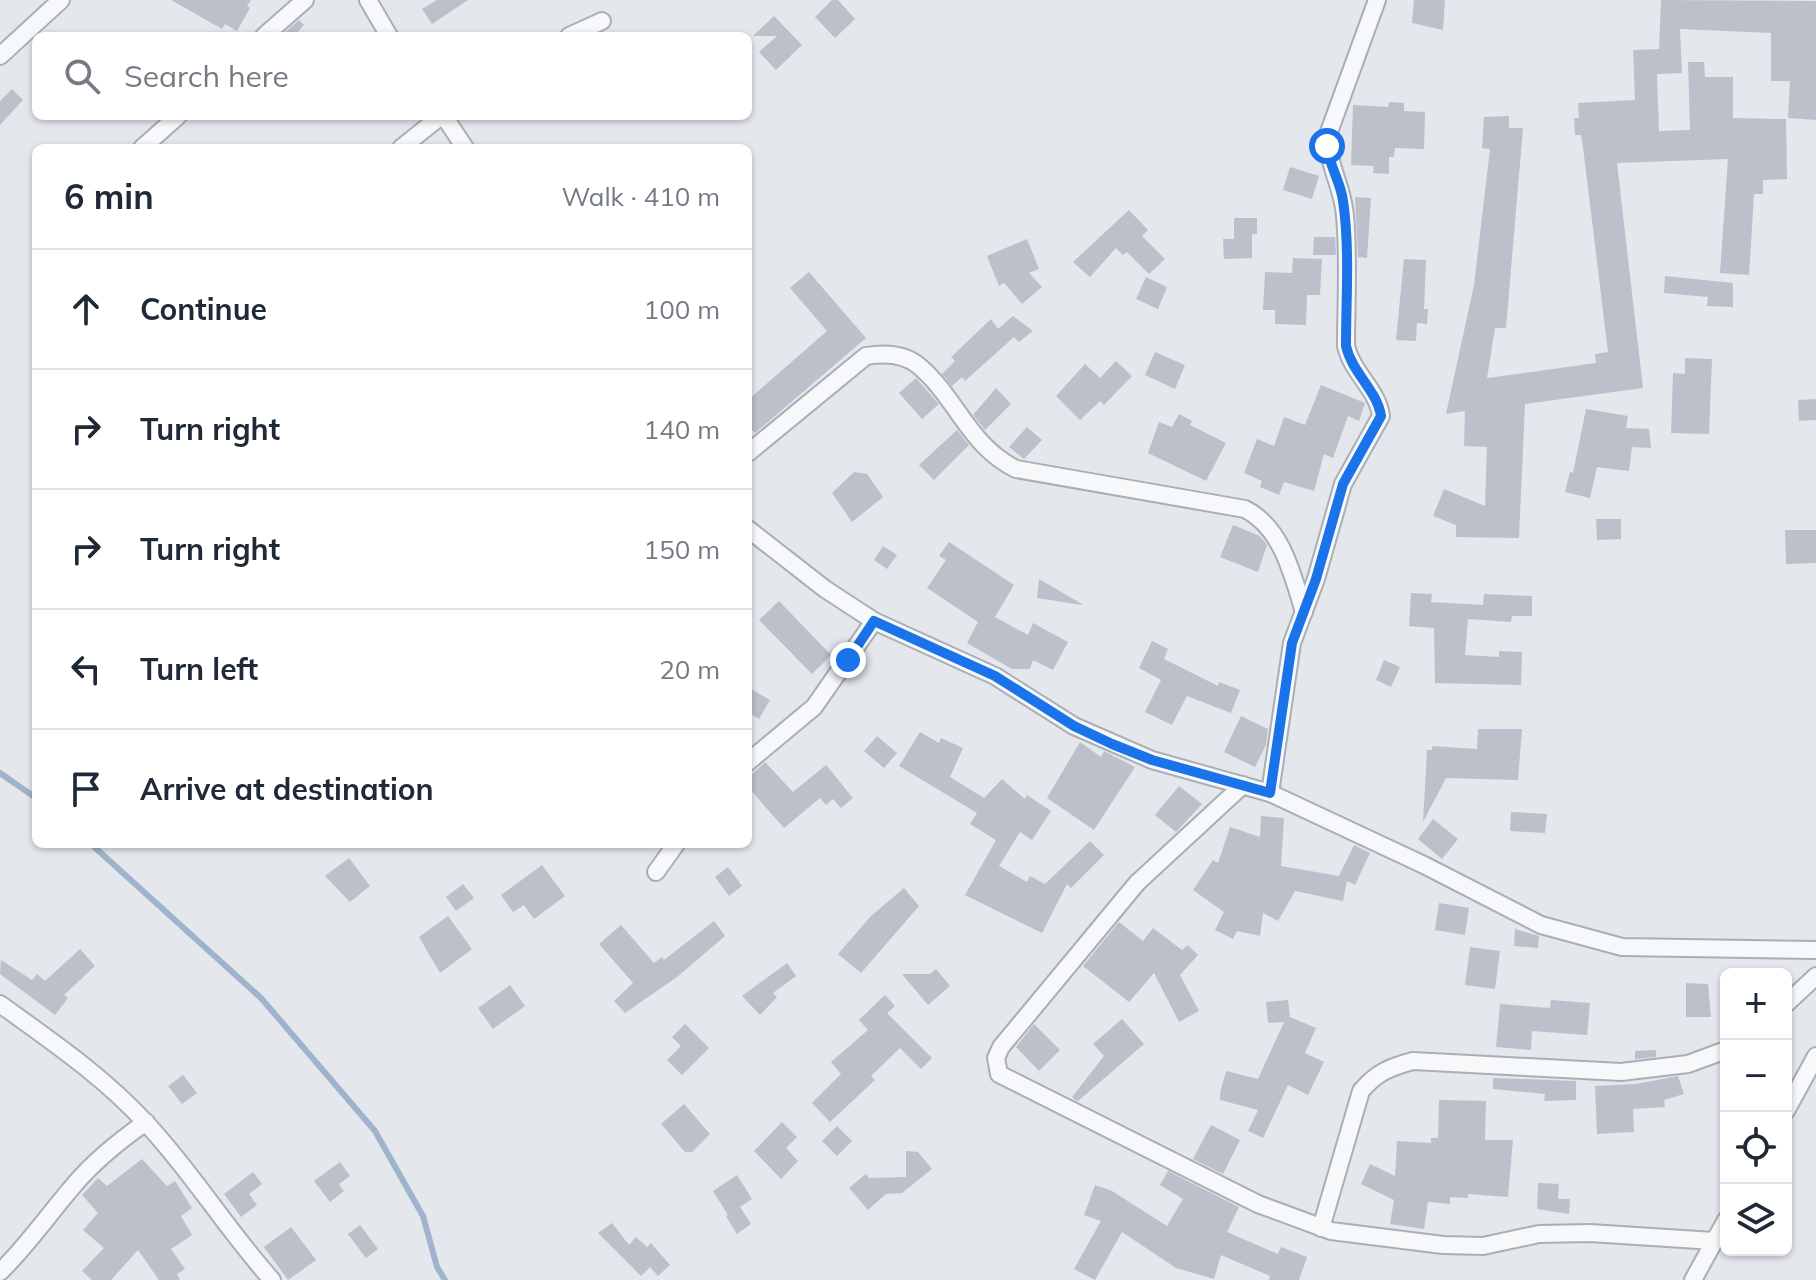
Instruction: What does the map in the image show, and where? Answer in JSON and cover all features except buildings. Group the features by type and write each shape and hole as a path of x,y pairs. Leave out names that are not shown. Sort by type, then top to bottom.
{"street":[{"path":"0,56 61,0"},
{"path":"269,32 305,0"},
{"path":"368,0 387,32"},
{"path":"1270,793 1288,660 1343,484 1381,416 1378,403 1352,365 1346,346 1345,217 1343,196 1329,161 1327,146 1377,0"},
{"path":"578,32 602,21"},
{"path":"146,144 174,120"},
{"path":"406,144 437,120"},
{"path":"445,120 462,144"},
{"path":"752,450 866,356 881,354 908,359 920,366 971,434 999,461 1016,469 1245,509 1264,519 1273,531 1304,612"},
{"path":"752,532 825,589 874,621 995,676 1074,726 1152,760 1270,793 1568,935 1622,947 1816,950"},
{"path":"752,759 814,707 874,621"},
{"path":"1243,785 1116,907 1001,1047 996,1067 999,1074 1258,1204 1321,1228 1443,1245 1483,1246 1539,1234 1590,1233 1714,1241"},
{"path":"656,872 673,848"},
{"path":"1792,998 1816,976"},
{"path":"0,1004 107,1083 146,1122 272,1280"},
{"path":"1321,1228 1361,1091 1374,1076 1390,1067 1413,1061 1621,1072 1688,1064 1720,1052"},
{"path":"1792,1100 1816,1056"},
{"path":"0,1272 22,1251 74,1184 110,1147 146,1122"},
{"path":"1693,1280 1720,1230"}],"waterway":[{"path":"0,773 32,795"},
{"path":"95,848 261,998 375,1131 423,1216 437,1267 445,1280"}],"route":[{"path":"848,660 874,621 923,646 995,676 1074,726 1112,744 1152,760 1270,793 1292,643 1316,579 1343,484 1381,416 1378,403 1352,365 1346,346 1345,217 1343,196 1329,161 1327,146"}]}
